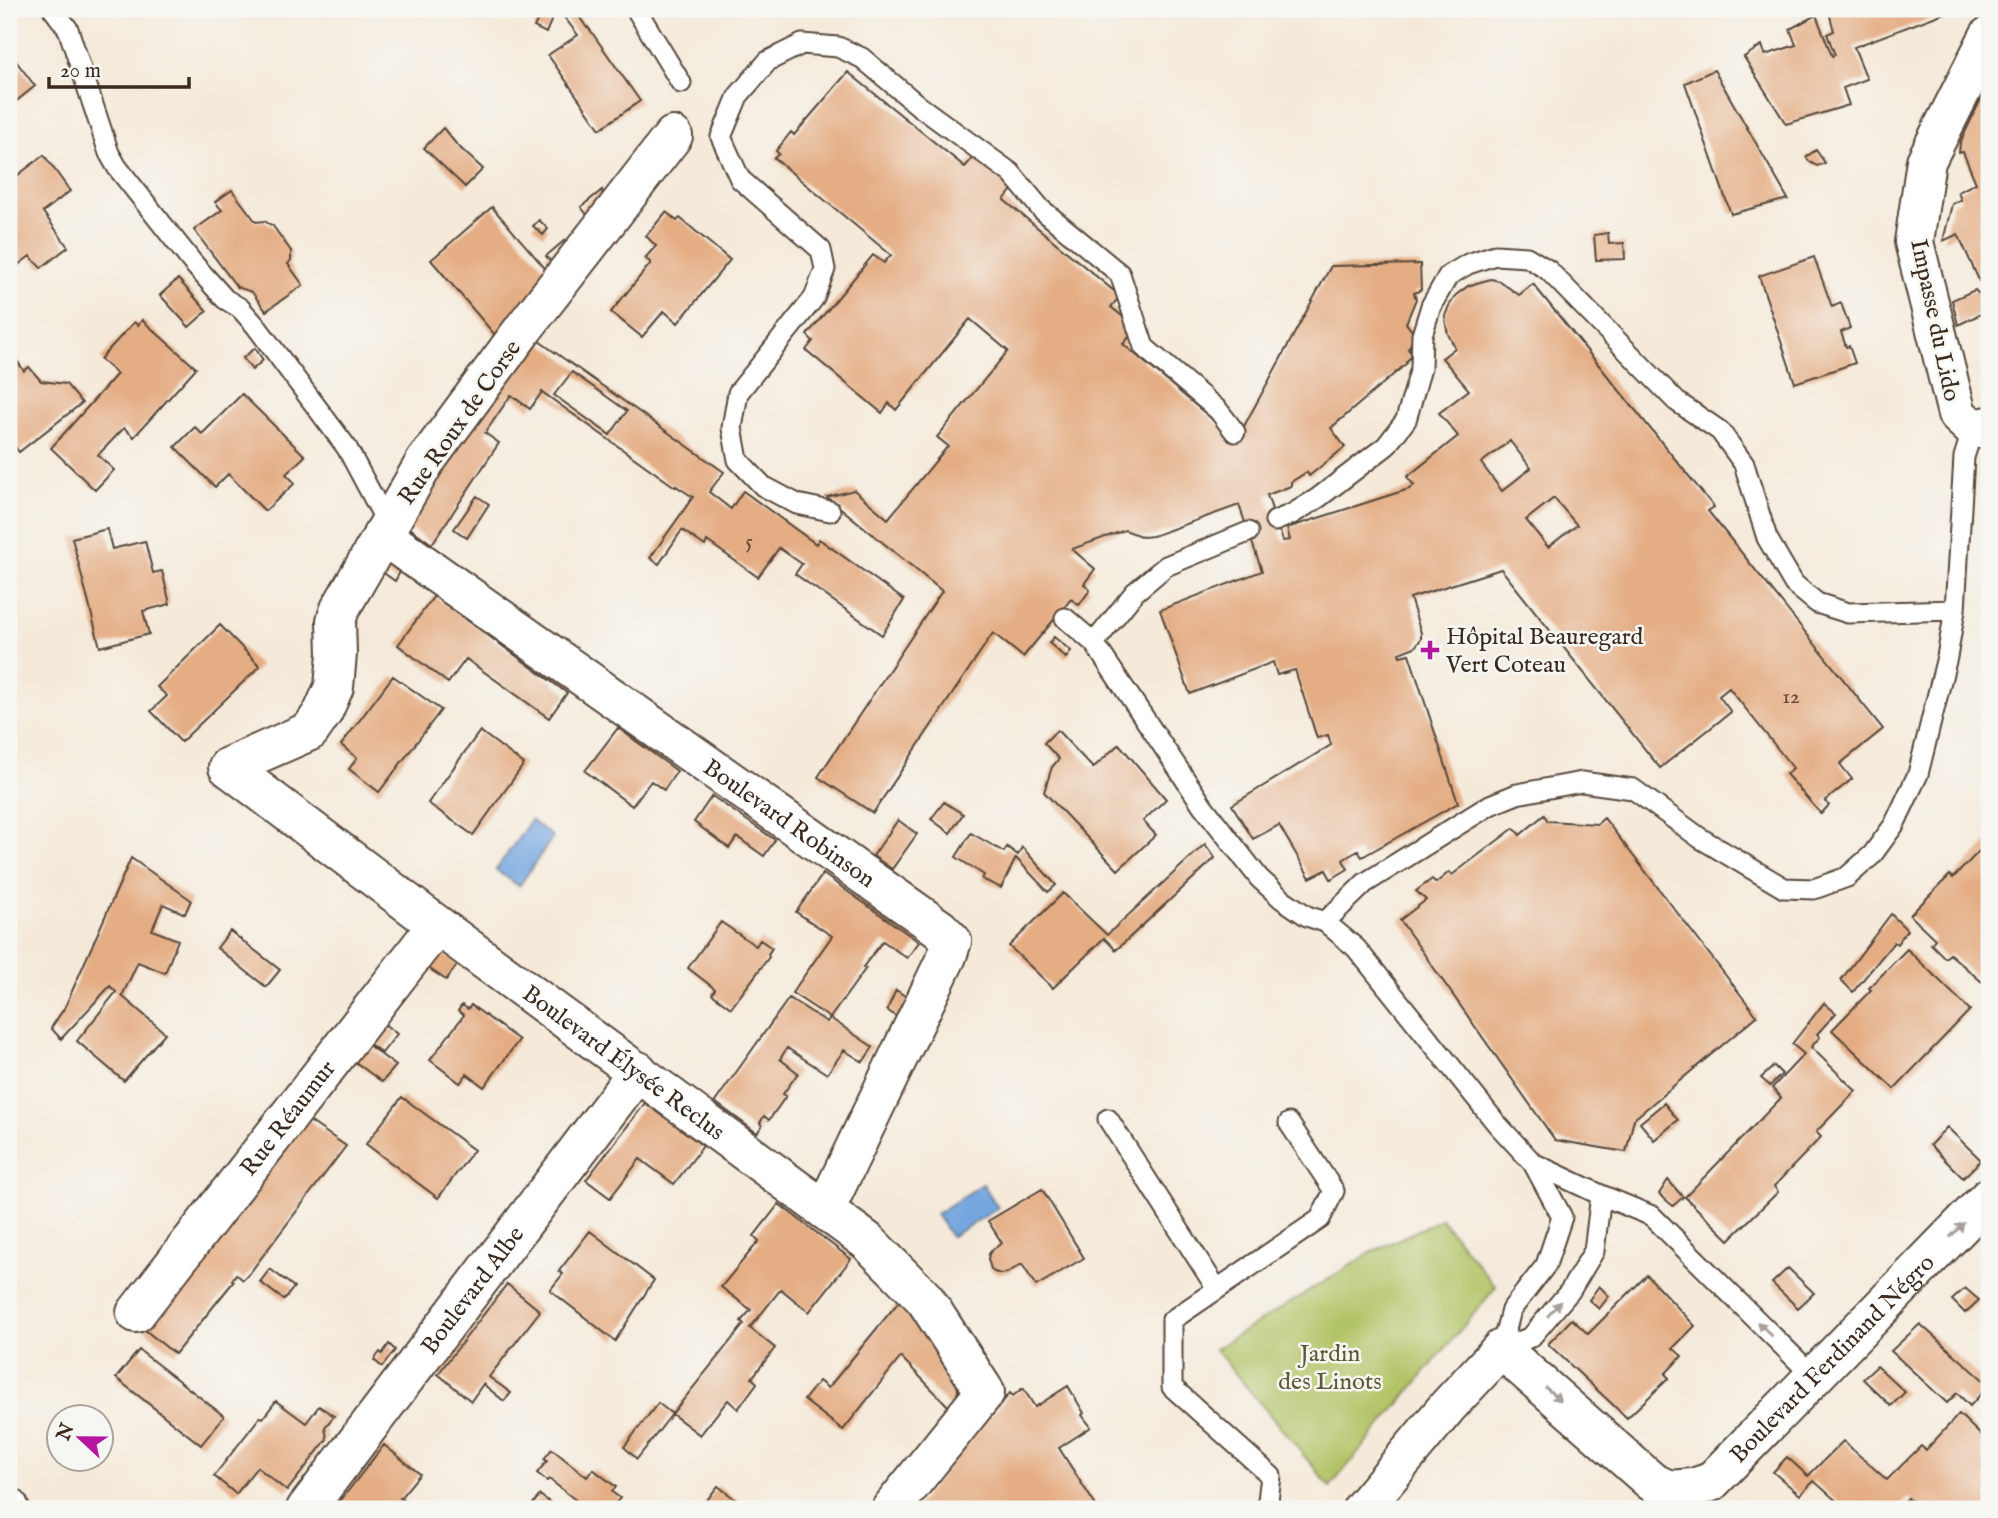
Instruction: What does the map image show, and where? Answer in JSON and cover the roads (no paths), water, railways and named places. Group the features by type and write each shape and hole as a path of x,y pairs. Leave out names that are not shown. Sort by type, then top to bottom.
{"street":[{"name":"Impasse du Lido","path":"1981,428 1957,414 1914,242 1926,161 1989,36"},
{"name":"Rue Roux de Corse","path":"228,767 310,730 323,712 334,687 336,621 340,610 425,462 524,328 673,136"},
{"name":"Boulevard Robinson","path":"385,530 940,929 952,941 825,1210"},
{"name":"Boulevard Élysée Reclus","path":"228,767 437,925 867,1241 925,1299 985,1392 891,1509"},
{"name":"Rue Réaumur","path":"136,1313 437,925"},
{"name":"Boulevard Albe","path":"306,1509 638,1071"},
{"name":"Boulevard Ferdinand Négro","path":"1502,1349 1652,1482 1670,1490 1693,1488 1711,1482 1989,1197"},
{"path":"1362,1509 1448,1406 1502,1349"}],"lane":[{"path":"53,9 68,29 109,153 117,167 192,262 225,299 240,308 256,326 346,447 385,530"},
{"path":"636,9 681,83"},
{"path":"830,511 797,504 763,486 738,460 732,428 738,393 814,298 825,269 821,250 740,179 721,137 738,96 768,61 802,44 838,47 862,58 919,106 1011,173 1041,209 1120,274 1144,348 1218,410 1235,432"},
{"path":"1275,521 1318,498 1386,446 1406,420 1421,368 1422,335 1432,306 1448,276 1468,264 1495,256 1527,257 1548,270 1676,401 1720,430 1744,464 1766,538 1794,584 1817,603 1848,613 1955,610"},
{"path":"1325,922 1365,883 1490,805 1517,793 1582,782 1633,789 1700,838 1784,888 1814,889 1847,877 1872,855 1895,825 1918,774 1947,657 1955,610 1964,457 1981,428"},
{"path":"1094,643 1135,592 1166,566 1248,532"},
{"path":"1065,618 1094,643 1203,806 1259,878 1282,899 1307,916 1325,922 1356,948 1497,1124 1533,1163 1562,1217 1546,1265 1511,1310 1502,1349"},
{"path":"1108,1119 1217,1289"},
{"path":"1267,1509 1271,1476 1172,1387 1172,1321 1320,1219 1334,1191 1289,1123"},
{"path":"1533,1163 1652,1216 1814,1377"},
{"path":"1502,1349 1531,1337 1570,1291 1594,1251 1601,1195"}],"water":[{"path":"531,820 553,837 519,886 496,870"},
{"path":"983,1184 998,1208 951,1237 936,1214"}],"place":[{"name":"Hôpital Beauregard Vert Coteau","path":"1430,650"}],"park label":[{"name":"Jardin des Linots","path":"1330,1367"}]}
